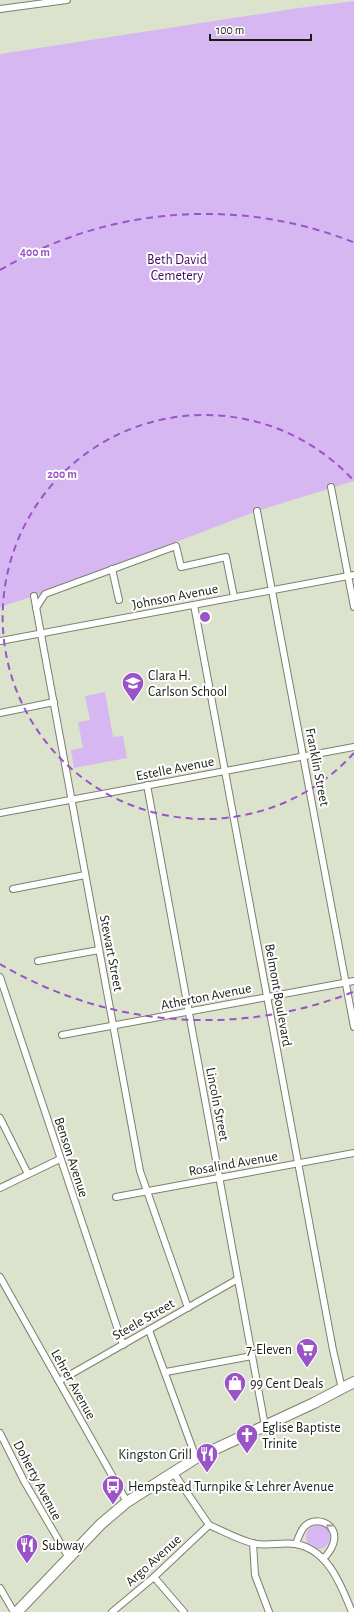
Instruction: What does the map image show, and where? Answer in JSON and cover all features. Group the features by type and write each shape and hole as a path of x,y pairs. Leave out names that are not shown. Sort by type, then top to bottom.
{"main road":[{"path":"17,1612 101,1524 127,1502 196,1458 354,1382"}],"street":[{"path":"0,9 67,0"},
{"path":"331,487 351,576 354,607"},
{"name":"Franklin Street","path":"257,511 354,1027"},
{"path":"36,608 45,594 176,546 181,568 226,556 234,597"},
{"path":"112,569 119,600"},
{"name":"Johnson Avenue","path":"0,641 351,576"},
{"name":"Stewart Street","path":"34,596 140,1171 188,1308"},
{"name":"Belmont Boulevard","path":"194,605 333,1350 342,1389"},
{"path":"0,713 54,702"},
{"name":"Estelle Avenue","path":"0,813 354,747"},
{"name":"Lincoln Street","path":"147,786 265,1426"},
{"path":"13,889 85,874"},
{"path":"38,961 99,950"},
{"name":"Benson Avenue","path":"0,977 122,1345"},
{"name":"Atherton Avenue","path":"62,1035 354,981"},
{"path":"0,1118 28,1174"},
{"name":"Rosalind Avenue","path":"116,1197 354,1153"},
{"path":"0,1188 60,1159"},
{"name":"Lehrer Avenue","path":"0,1277 127,1502"},
{"name":"Steele Street","path":"59,1381 238,1279"},
{"path":"149,1330 166,1372 196,1458"},
{"path":"166,1372 252,1356"},
{"name":"Doherty Avenue","path":"0,1433 24,1481 69,1558"},
{"path":"173,1472 209,1525 253,1543 296,1544 319,1555 341,1585 352,1612"},
{"path":"296,1544 300,1533 308,1523 315,1521 326,1523 332,1529 336,1537 332,1550 323,1559"},
{"name":"Argo Avenue","path":"112,1612 154,1577 209,1525"},
{"path":"253,1543 255,1576 269,1612"},
{"path":"154,1577 184,1612"},
{"path":"0,1588 14,1612"}],"green space":[{"name":"Beth David Cemetery","path":"354,1 354,481 257,511 34,596 0,607 0,54 299,8"},
{"path":"105,692 113,737 123,736 127,758 74,768 71,750 83,748 78,722 90,720 85,696"},
{"path":"318,1525 326,1529 330,1537 326,1545 318,1549 310,1545 306,1537 310,1529"}],"place":[{"name":"Clara H. Carlson School","path":"133,702"},
{"name":"7-Eleven","path":"307,1368"},
{"name":"99 Cent Deals","path":"235,1402"},
{"name":"Eglise Baptiste Trinite","path":"247,1454"},
{"name":"Kingston Grill","path":"207,1474"},
{"name":"Hempstead Turnpike & Lehrer Avenue","path":"113,1506"},
{"name":"Subway","path":"27,1564"}]}
